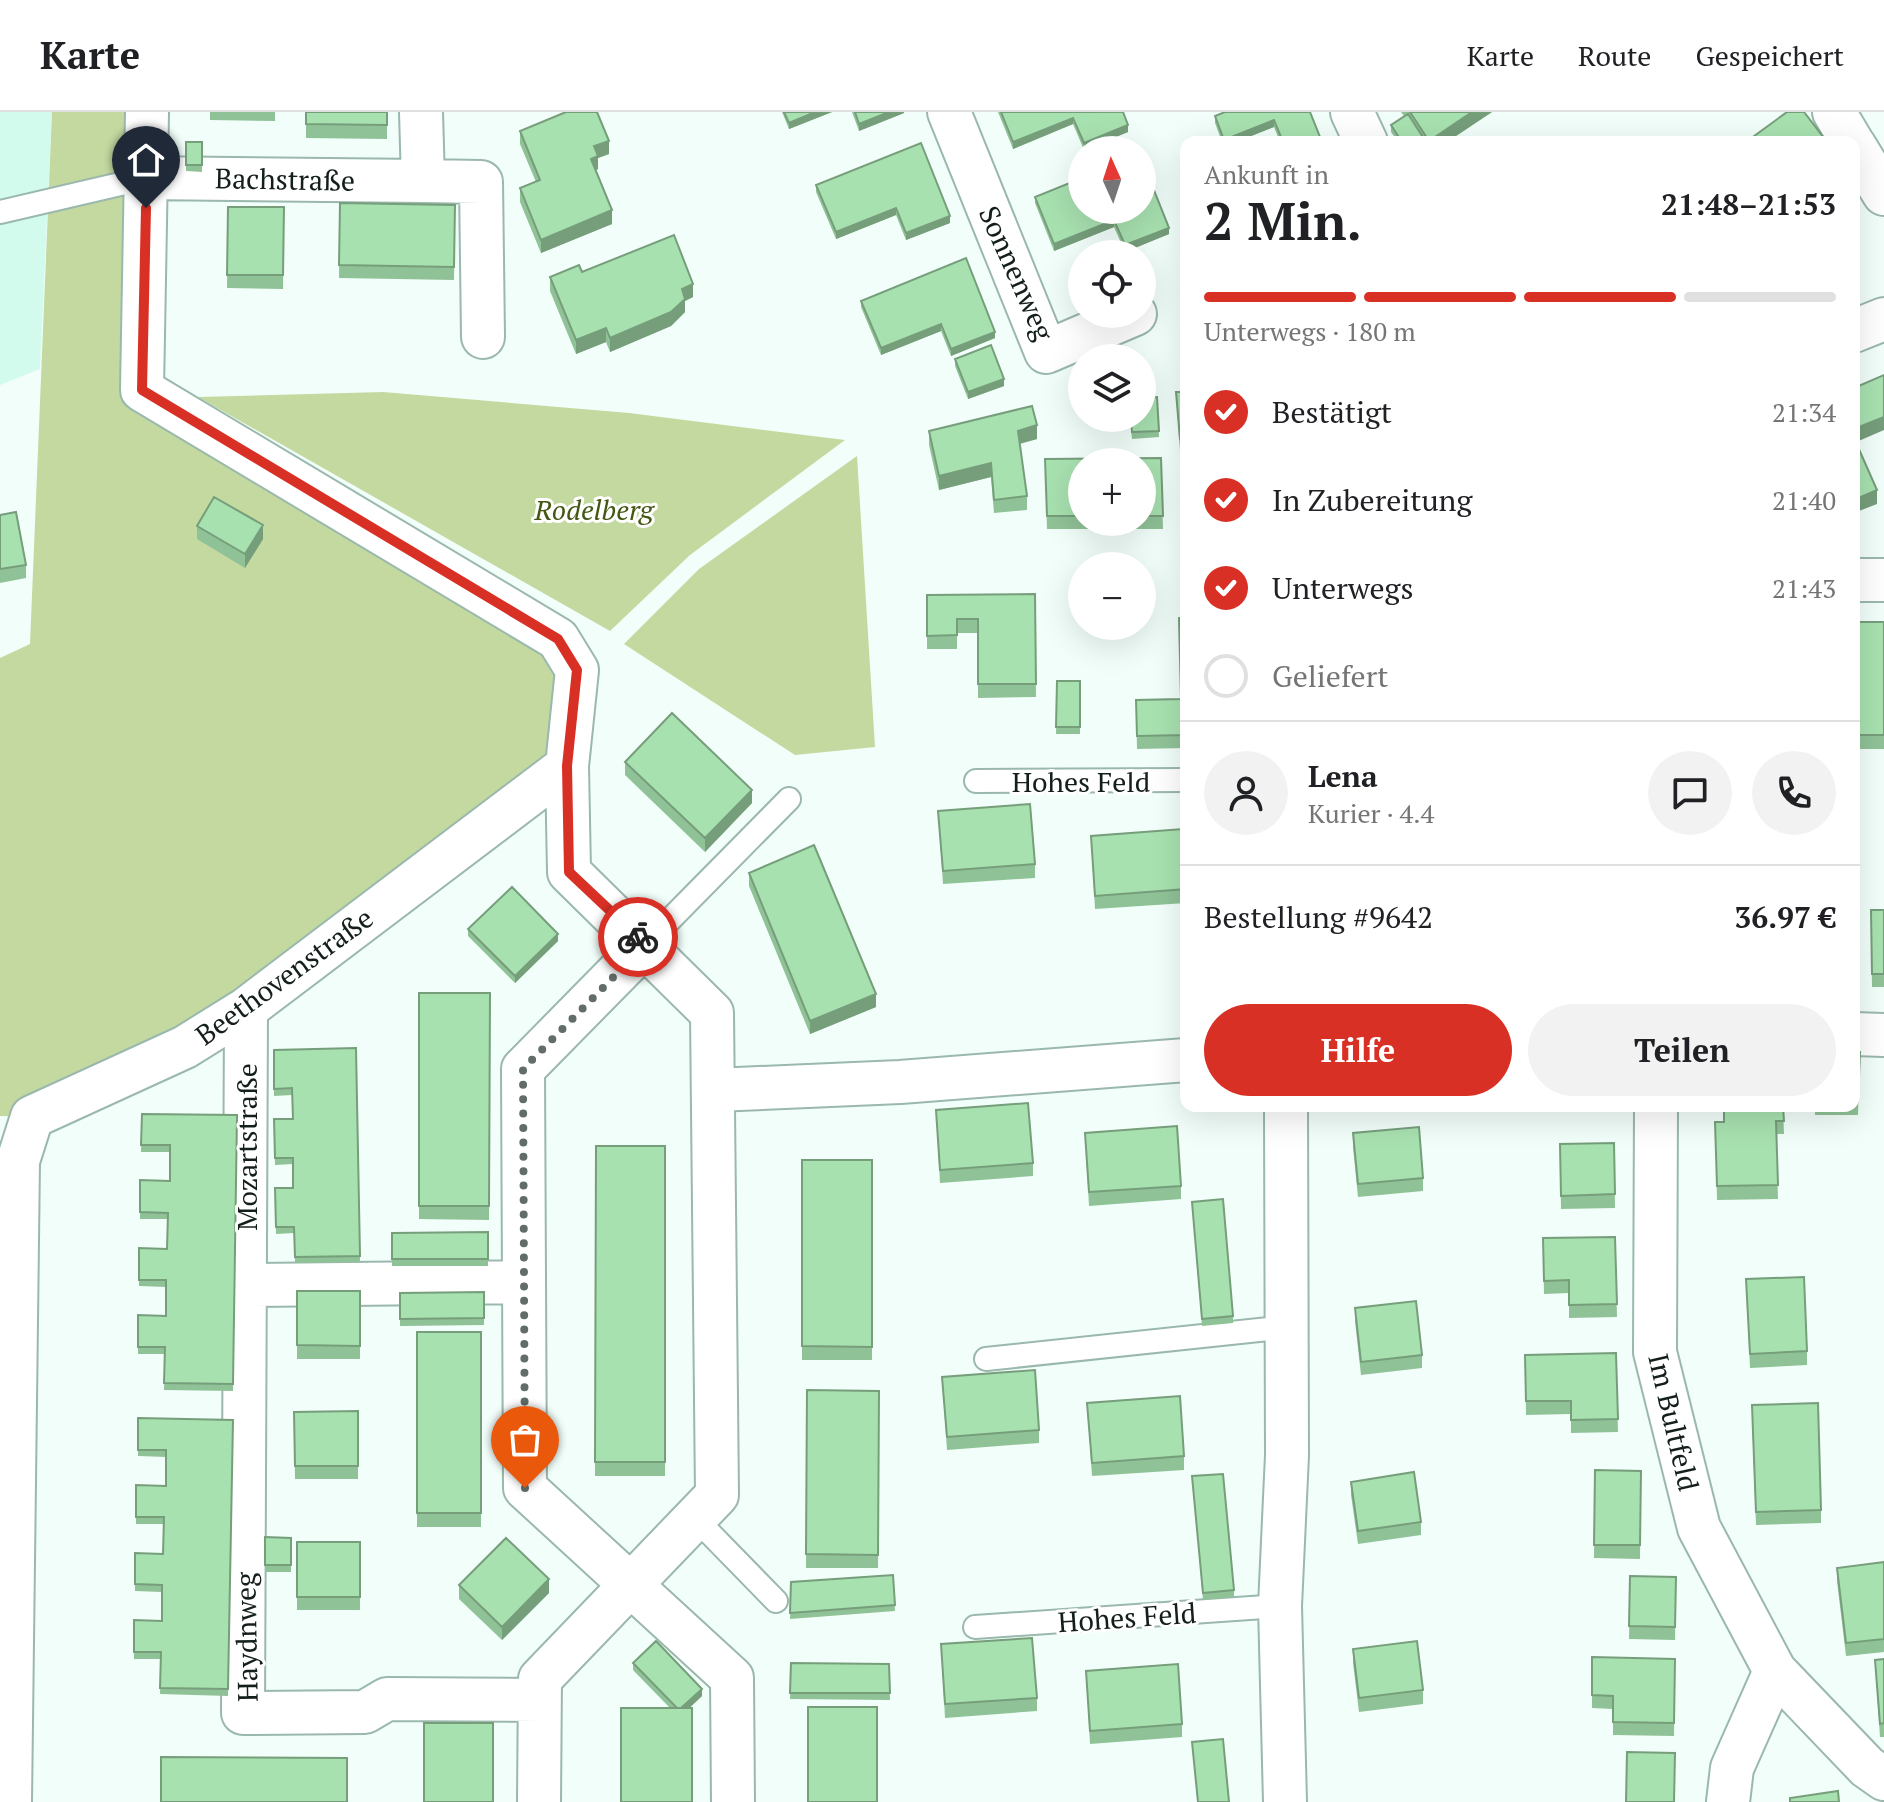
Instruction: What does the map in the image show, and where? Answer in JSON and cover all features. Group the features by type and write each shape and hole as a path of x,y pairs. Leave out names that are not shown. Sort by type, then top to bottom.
{"street":[{"path":"147,112 142,390 558,639 577,670 567,766 569,872 646,944 712,1013 717,1495 540,1679 539,1802"},
{"path":"421,112 423,181"},
{"name":"Sonnenweg","path":"949,112 1046,352 1102,328"},
{"path":"1352,112 1363,136"},
{"path":"1834,112 1848,136"},
{"path":"1860,155 1884,194"},
{"name":"Bachstraße","path":"146,178 481,182 483,337"},
{"path":"1860,329 1884,319"},
{"path":"1860,580 1884,580"},
{"name":"Beethovenstraße","path":"10,1802 18,1161 32,1117 185,1047 246,1009 567,766"},
{"path":"646,944 523,1069 525,1488 732,1678 733,1802"},
{"name":"Mozartstraße","path":"246,1009 246,1409"},
{"path":"1860,1034 1884,1035"},
{"path":"715,1090 900,1082 1180,1060"},
{"path":"1285,1802 1280,1606 1287,1455 1286,1112"},
{"name":"Im Bultfeld","path":"1656,1112 1655,1352 1699,1528 1775,1671 1867,1767 1884,1779"},
{"path":"246,1285 522,1282"},
{"name":"Haydnweg","path":"246,1409 243,1713 365,1712 387,1699 539,1700"},
{"path":"1728,1802 1732,1768 1775,1671"}],"lane":[{"path":"0,212 146,178"},
{"name":"Hohes Feld","path":"976,781 1180,780"},
{"path":"646,944 789,799"},
{"path":"986,1359 1287,1327"},
{"path":"695,1518 776,1601"},
{"name":"Hohes Feld","path":"975,1627 1280,1606"}],"shaded area":[{"path":"0,112 52,112 40,369 0,385"}],"green space":[{"path":"52,112 144,112 142,390 558,639 567,766 246,1009 32,1117 0,1116 0,658 30,644"},
{"name":"Rodelberg","path":"383,392 629,413 845,440 690,555 610,631 198,397"},
{"path":"857,456 875,747 795,755 624,644 699,569"}],"building":[{"path":"306,112 387,112 387,125 306,124"},
{"path":"566,112 597,112 609,141 594,146 598,156 591,159 612,210 541,240 520,188 540,180 520,131"},
{"path":"784,112 815,112 789,123"},
{"path":"855,112 889,112 859,124"},
{"path":"1001,112 1123,112 1128,125 1101,136 1081,136 1073,118 1013,142"},
{"path":"1225,112 1310,112 1320,136 1281,136 1274,120 1234,136 1222,136 1215,116"},
{"path":"1410,112 1472,112 1436,136 1426,136"},
{"path":"1787,112 1804,112 1822,136 1754,136"},
{"path":"1408,114 1422,136 1398,136 1391,125"},
{"path":"186,142 202,142 202,165 186,165"},
{"path":"921,143 950,216 906,233 896,208 836,232 816,185"},
{"path":"1068,184 1068,224 1104,224 1054,244 1035,197"},
{"path":"1156,195 1169,228 1138,240 1123,240 1116,224 1156,224"},
{"path":"340,203 455,205 454,267 339,265"},
{"path":"228,207 284,207 283,275 227,275"},
{"path":"674,235 693,284 682,289 685,299 671,312 610,338 606,328 576,340 550,277 579,265 582,272"},
{"path":"966,258 995,332 951,349 941,324 881,348 861,301"},
{"path":"991,345 1004,379 968,392 955,359"},
{"path":"1884,375 1884,417 1860,427 1860,385"},
{"path":"1176,392 1180,392 1180,439"},
{"path":"1157,397 1159,431 1156,431"},
{"path":"1032,406 1037,425 1018,431 1027,496 994,500 991,463 939,476 929,431"},
{"path":"1860,452 1877,490 1860,497"},
{"path":"1156,458 1161,458 1163,516 1156,516"},
{"path":"1045,459 1068,459 1068,516 1047,516"},
{"path":"214,497 263,525 245,554 197,526"},
{"path":"16,512 26,565 0,569 0,515"},
{"path":"1035,594 1036,684 978,684 978,619 957,619 957,635 927,636 927,595"},
{"path":"1860,622 1884,622 1884,735 1860,735"},
{"path":"1057,681 1080,681 1080,727 1056,727"},
{"path":"1180,699 1180,735 1137,736 1136,700"},
{"path":"672,713 752,790 705,838 625,762"},
{"path":"1030,804 1035,864 943,871 938,811"},
{"path":"1180,829 1180,889 1095,896 1091,836"},
{"path":"814,845 876,994 810,1021 749,873"},
{"path":"512,887 558,934 515,976 468,929"},
{"path":"1871,910 1884,910 1884,974 1872,974"},
{"path":"419,993 490,993 489,1206 419,1206"},
{"path":"356,1048 360,1256 295,1257 294,1227 276,1227 275,1188 293,1188 293,1158 275,1158 274,1119 293,1119 292,1088 274,1089 274,1050"},
{"path":"1028,1103 1033,1163 940,1170 936,1110"},
{"path":"1724,1112 1783,1112 1784,1121 1776,1121 1778,1185 1717,1186 1715,1122 1724,1122"},
{"path":"142,1114 237,1115 233,1384 164,1383 165,1347 138,1347 138,1315 166,1316 166,1280 139,1280 139,1248 167,1249 168,1213 140,1212 140,1180 170,1181 170,1145 141,1145"},
{"path":"1177,1126 1181,1186 1089,1192 1085,1133"},
{"path":"1419,1127 1423,1178 1358,1184 1353,1133"},
{"path":"1614,1143 1615,1194 1561,1196 1560,1144"},
{"path":"596,1146 665,1146 665,1462 595,1462"},
{"path":"802,1160 872,1160 872,1347 802,1346"},
{"path":"1223,1199 1233,1316 1202,1319 1192,1202"},
{"path":"488,1232 488,1259 392,1259 392,1233"},
{"path":"1615,1237 1617,1304 1569,1305 1569,1280 1544,1281 1543,1238"},
{"path":"1804,1277 1807,1351 1750,1354 1746,1279"},
{"path":"297,1291 360,1291 360,1346 297,1345"},
{"path":"484,1292 484,1318 400,1319 400,1293"},
{"path":"1416,1301 1422,1355 1361,1362 1355,1308"},
{"path":"417,1332 481,1332 481,1513 417,1513"},
{"path":"1616,1353 1618,1419 1571,1420 1571,1401 1526,1401 1525,1355"},
{"path":"1035,1370 1039,1430 947,1437 942,1377"},
{"path":"807,1390 879,1391 878,1555 806,1554"},
{"path":"1180,1396 1184,1456 1092,1463 1087,1403"},
{"path":"1818,1403 1821,1510 1756,1512 1752,1405"},
{"path":"358,1411 358,1466 295,1466 294,1412"},
{"path":"138,1418 233,1420 228,1689 160,1688 161,1652 134,1652 134,1620 162,1621 162,1585 135,1584 135,1553 163,1554 164,1517 136,1517 136,1485 166,1486 166,1450 138,1450"},
{"path":"1595,1470 1641,1471 1640,1545 1594,1545"},
{"path":"1414,1472 1421,1522 1358,1531 1351,1482"},
{"path":"1223,1474 1234,1590 1203,1593 1192,1476"},
{"path":"265,1537 291,1538 291,1565 265,1565"},
{"path":"506,1538 549,1579 502,1627 459,1585"},
{"path":"297,1542 360,1542 360,1597 297,1597"},
{"path":"1884,1562 1884,1639 1846,1643 1837,1568"},
{"path":"893,1575 895,1605 790,1613 791,1582"},
{"path":"1630,1576 1676,1577 1675,1627 1629,1626"},
{"path":"1032,1638 1037,1698 945,1704 941,1644"},
{"path":"656,1641 702,1689 681,1708 677,1708 633,1663"},
{"path":"1417,1641 1423,1690 1359,1698 1353,1649"},
{"path":"1592,1657 1675,1659 1674,1723 1613,1722 1613,1696 1592,1695"},
{"path":"1884,1659 1884,1723 1880,1724 1875,1660"},
{"path":"791,1663 889,1664 890,1693 790,1693"},
{"path":"1178,1664 1182,1724 1090,1731 1086,1671"},
{"path":"808,1707 877,1707 877,1802 808,1802"},
{"path":"621,1708 692,1708 692,1802 621,1802"},
{"path":"424,1723 493,1723 493,1802 424,1802"},
{"path":"1223,1739 1229,1802 1198,1802 1192,1742"},
{"path":"1627,1752 1675,1753 1674,1802 1626,1802"},
{"path":"161,1757 347,1758 347,1802 161,1802"},
{"path":"1838,1791 1839,1802 1790,1802 1790,1798"}],"way so far":[{"path":"525,1488 523,1069 646,944 638,937"}],"route":[{"path":"146,208 142,390 558,639 577,670 567,766 569,872 638,937"}]}
